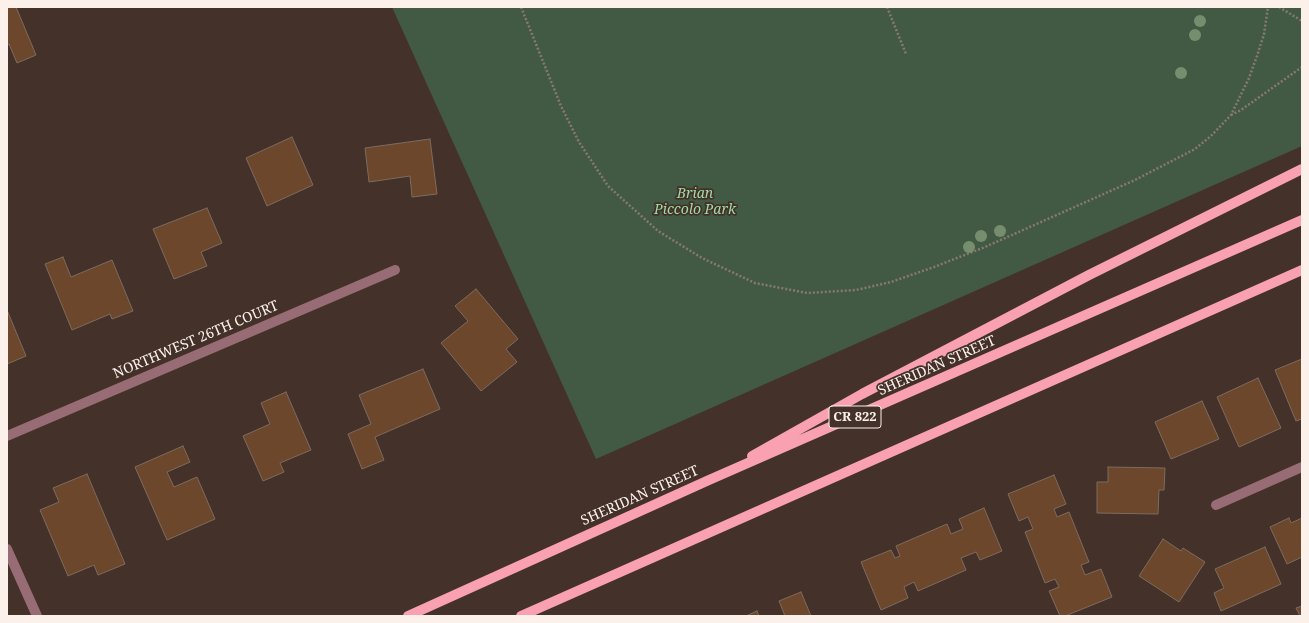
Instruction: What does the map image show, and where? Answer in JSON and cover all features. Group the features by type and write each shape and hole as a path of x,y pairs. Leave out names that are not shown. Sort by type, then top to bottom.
{"main road":[{"path":"709,480 862,394 1082,279 1302,169"},
{"name":"SHERIDAN STREET","path":"408,616 709,480 1302,220"},
{"path":"521,616 1302,270"}],"street":[{"name":"NORTHWEST 26TH COURT","path":"7,436 396,270"},
{"path":"1216,505 1302,467"},
{"path":"7,549 37,616"}],"path":[{"path":"521,7 561,106 579,142 608,186 658,231 702,258 755,283 807,293 856,290 891,282 934,267 992,244 1174,161 1196,149 1231,115 1249,78 1257,56 1264,34 1268,7"},
{"path":"887,7 906,54"},
{"path":"1280,7 1302,21"},
{"path":"1231,115 1241,110 1302,67"}],"green space":[{"name":"Brian Piccolo Park","path":"392,7 1302,7 1302,146 596,459"}],"building":[{"path":"7,7 16,7 36,55 17,63 9,44 7,45"},
{"path":"292,137 313,185 267,206 246,158"},
{"path":"430,139 437,194 412,197 410,176 369,182 365,148"},
{"path":"207,208 222,243 201,252 207,266 174,279 153,229"},
{"path":"63,257 71,277 112,260 133,311 112,319 110,314 72,330 45,264"},
{"path":"476,289 518,339 506,349 517,362 481,391 441,343 468,321 455,306"},
{"path":"7,310 26,356 7,364"},
{"path":"1302,359 1302,419 1296,421 1275,370"},
{"path":"423,369 440,409 375,437 384,460 362,469 348,434 371,424 359,395"},
{"path":"1258,378 1281,428 1239,447 1217,397"},
{"path":"286,392 311,450 280,463 284,472 263,481 243,436 270,424 261,403"},
{"path":"1202,401 1219,439 1171,459 1155,422"},
{"path":"183,446 190,462 167,472 174,487 197,477 215,519 167,540 135,467"},
{"path":"1108,467 1165,468 1164,490 1159,490 1158,514 1097,513 1097,482 1108,482"},
{"path":"87,474 125,564 98,575 94,565 68,576 40,510 59,502 53,488"},
{"path":"1054,475 1066,504 1054,509 1057,517 1069,512 1089,562 1081,565 1085,575 1101,569 1112,597 1065,616 1060,616 1049,591 1059,587 1055,579 1045,583 1025,532 1033,529 1028,517 1019,521 1008,494"},
{"path":"984,508 1002,551 980,560 976,552 961,558 966,570 918,591 914,582 904,587 908,598 881,610 861,562 891,550 895,558 900,556 896,546 947,524 951,534 963,529 959,519"},
{"path":"1289,518 1291,523 1302,518 1302,557 1287,564 1270,527"},
{"path":"1163,539 1181,551 1183,548 1205,562 1179,602 1139,576"},
{"path":"1265,547 1281,584 1221,611 1214,593 1224,588 1215,569"},
{"path":"801,592 811,616 785,616 779,601"},
{"path":"1302,606 1302,616 1300,616 1296,608"},
{"path":"757,611 759,616 746,616"}]}
